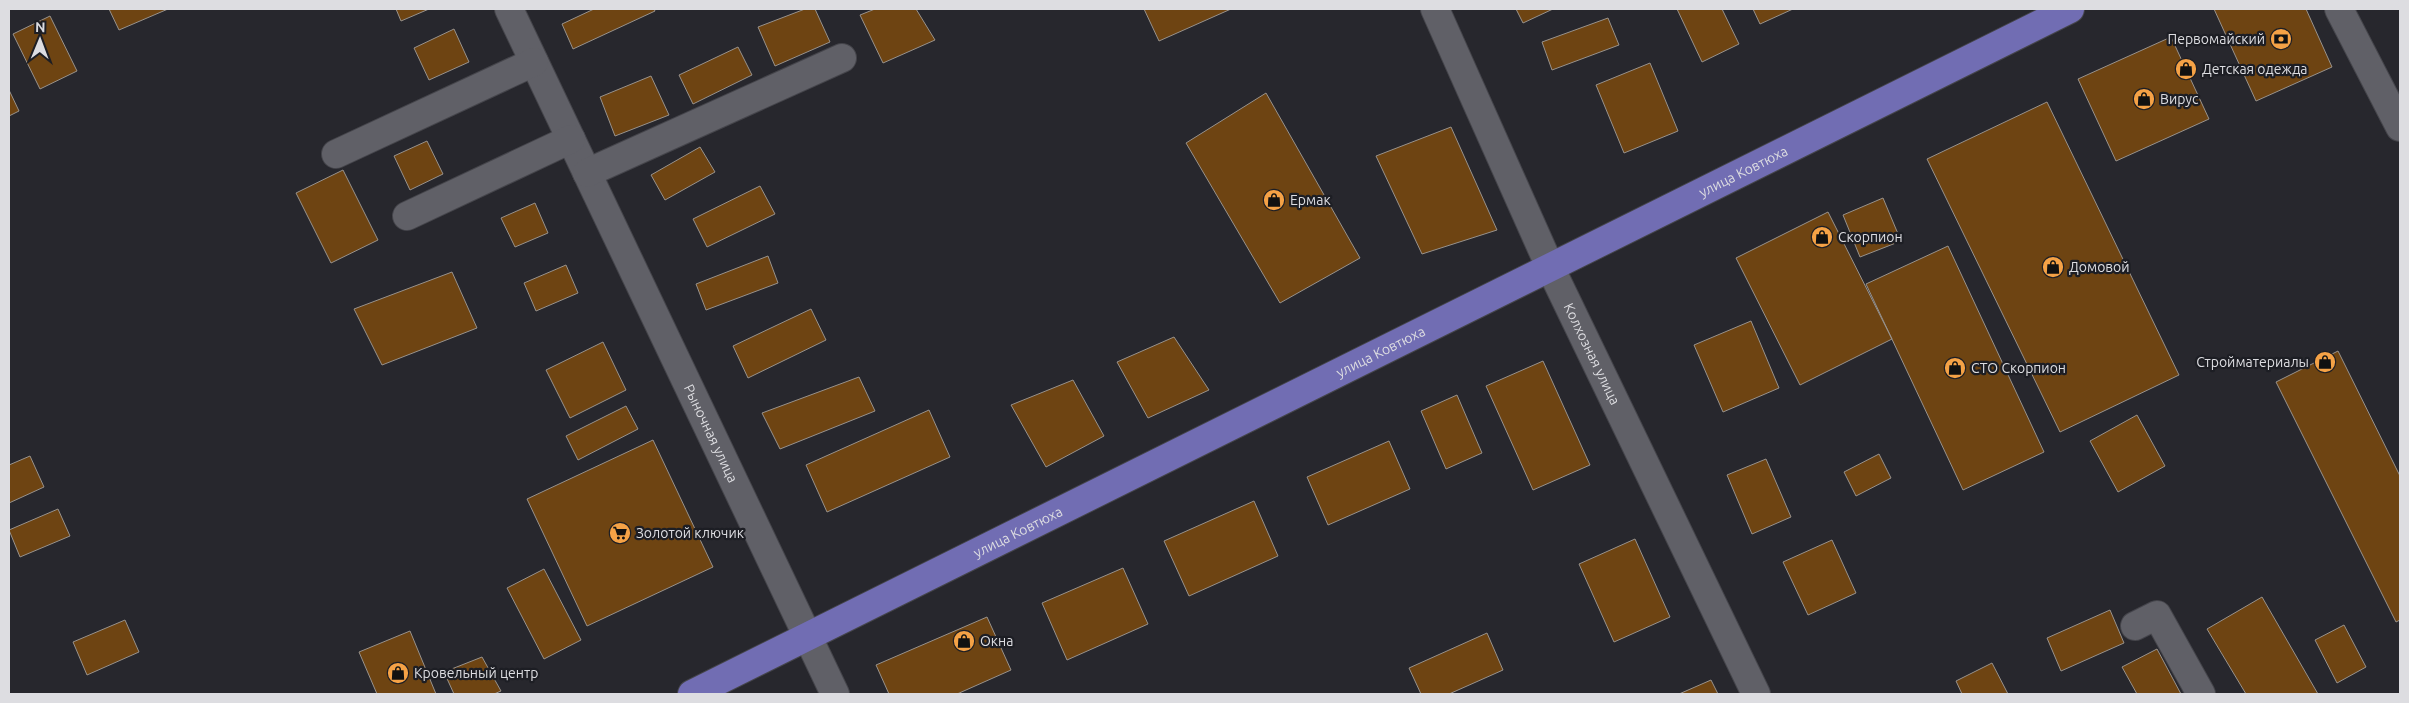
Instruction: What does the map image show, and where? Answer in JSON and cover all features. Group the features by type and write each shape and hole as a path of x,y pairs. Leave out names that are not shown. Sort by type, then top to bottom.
{"main road":[{"name":"улица Ковтюха","path":"692,694 809,638 2070,9"}],"street":[{"name":"Рыночная улица","path":"509,9 835,694"},
{"name":"Колхозная улица","path":"1435,9 1550,267 1756,694"},
{"path":"2339,9 2400,127"},
{"path":"587,173 842,58"},
{"path":"336,154 534,62"},
{"path":"407,216 571,139"},
{"path":"2135,626 2157,615 2201,694"}],"building":[{"path":"109,9 168,9 119,30"},
{"path":"396,9 429,9 401,21"},
{"path":"594,9 654,9 655,11 573,49 562,24"},
{"path":"805,9 815,9 830,42 775,66 758,27"},
{"path":"875,9 916,9 935,40 883,63 860,15"},
{"path":"1144,9 1231,9 1159,41"},
{"path":"1516,9 1553,9 1523,23"},
{"path":"1677,9 1722,9 1739,44 1702,62"},
{"path":"1753,9 1793,9 1760,24"},
{"path":"2214,9 2306,9 2332,67 2256,101"},
{"path":"50,16 77,71 40,89 13,34"},
{"path":"1608,18 1619,45 1552,70 1542,42"},
{"path":"454,29 469,62 429,80 414,48"},
{"name":"Вирус","path":"2171,37 2209,119 2116,161 2078,79"},
{"path":"738,47 752,75 693,104 679,75"},
{"path":"1650,63 1678,131 1624,153 1596,85"},
{"path":"651,76 669,115 615,136 600,97"},
{"path":"9,90 19,111 9,116"},
{"name":"Ермак","path":"1266,93 1360,258 1280,303 1186,143"},
{"name":"Домовой","path":"2047,102 2179,375 2060,432 1927,159"},
{"path":"1451,127 1497,230 1422,254 1376,156"},
{"path":"427,141 443,174 410,190 394,156"},
{"path":"700,147 715,172 665,200 651,175"},
{"path":"343,170 378,240 331,263 296,193"},
{"path":"760,186 775,214 707,247 693,219"},
{"path":"1883,198 1901,241 1860,257 1843,215"},
{"path":"535,203 548,233 515,247 501,218"},
{"path":"1828,212 1892,339 1800,385 1736,258"},
{"name":"СТО Скорпион","path":"1948,246 2044,452 1963,490 1866,284"},
{"path":"768,256 778,283 706,310 696,284"},
{"path":"566,265 578,293 536,311 524,283"},
{"path":"452,272 477,328 382,365 354,309"},
{"path":"811,309 826,340 748,378 733,346"},
{"path":"1751,321 1779,388 1723,412 1694,345"},
{"path":"1174,337 1209,390 1148,418 1117,362"},
{"path":"603,342 626,390 570,418 546,370"},
{"path":"2338,351 2400,476 2400,620 2396,622 2276,382"},
{"path":"1543,361 1590,465 1533,490 1486,386"},
{"path":"859,377 875,411 780,449 762,413"},
{"path":"1073,380 1104,436 1046,467 1011,405"},
{"path":"1457,395 1482,453 1446,469 1421,411"},
{"path":"626,406 638,429 578,460 566,436"},
{"path":"929,410 950,457 827,512 806,465"},
{"path":"2137,415 2165,466 2118,492 2090,441"},
{"name":"Золотой ключик","path":"653,440 713,567 587,626 527,499"},
{"path":"1389,441 1410,489 1328,525 1307,477"},
{"path":"1879,454 1891,478 1856,496 1844,472"},
{"path":"30,456 44,487 9,503 9,465"},
{"path":"1766,459 1791,517 1752,534 1727,475"},
{"path":"1254,501 1278,556 1189,596 1164,541"},
{"path":"58,509 70,536 20,557 9,530"},
{"path":"1635,539 1670,617 1614,642 1579,564"},
{"path":"1832,540 1856,593 1808,615 1783,562"},
{"path":"1123,568 1148,624 1067,660 1042,603"},
{"path":"544,569 581,640 544,659 507,588"},
{"path":"2262,597 2318,694 2246,694 2207,629"},
{"path":"2110,610 2124,643 2061,671 2047,638"},
{"name":"Окна","path":"987,617 1011,670 957,694 889,694 876,665"},
{"path":"125,620 139,652 87,675 73,642"},
{"path":"2344,625 2366,667 2337,683 2315,640"},
{"name":"Кровельный центр","path":"410,631 436,694 377,694 359,652"},
{"path":"1487,633 1503,670 1449,694 1421,694 1409,668"},
{"path":"2157,649 2181,694 2137,694 2122,667"},
{"path":"482,657 501,691 494,694 454,694 444,672"},
{"path":"1992,663 2008,694 1962,694 1956,681"},
{"path":"1711,680 1718,694 1679,694"}],"place":[{"name":"Первомайский","path":"2281,39"},
{"name":"Детская одежда","path":"2186,69"},
{"name":"Вирус","path":"2144,99"},
{"name":"Ермак","path":"1274,200"},
{"name":"Скорпион","path":"1822,237"},
{"name":"Домовой","path":"2053,267"},
{"name":"Стройматериалы","path":"2325,362"},
{"name":"СТО Скорпион","path":"1955,368"},
{"name":"Золотой ключик","path":"620,533"},
{"name":"Окна","path":"964,641"},
{"name":"Кровельный центр","path":"398,673"}]}
